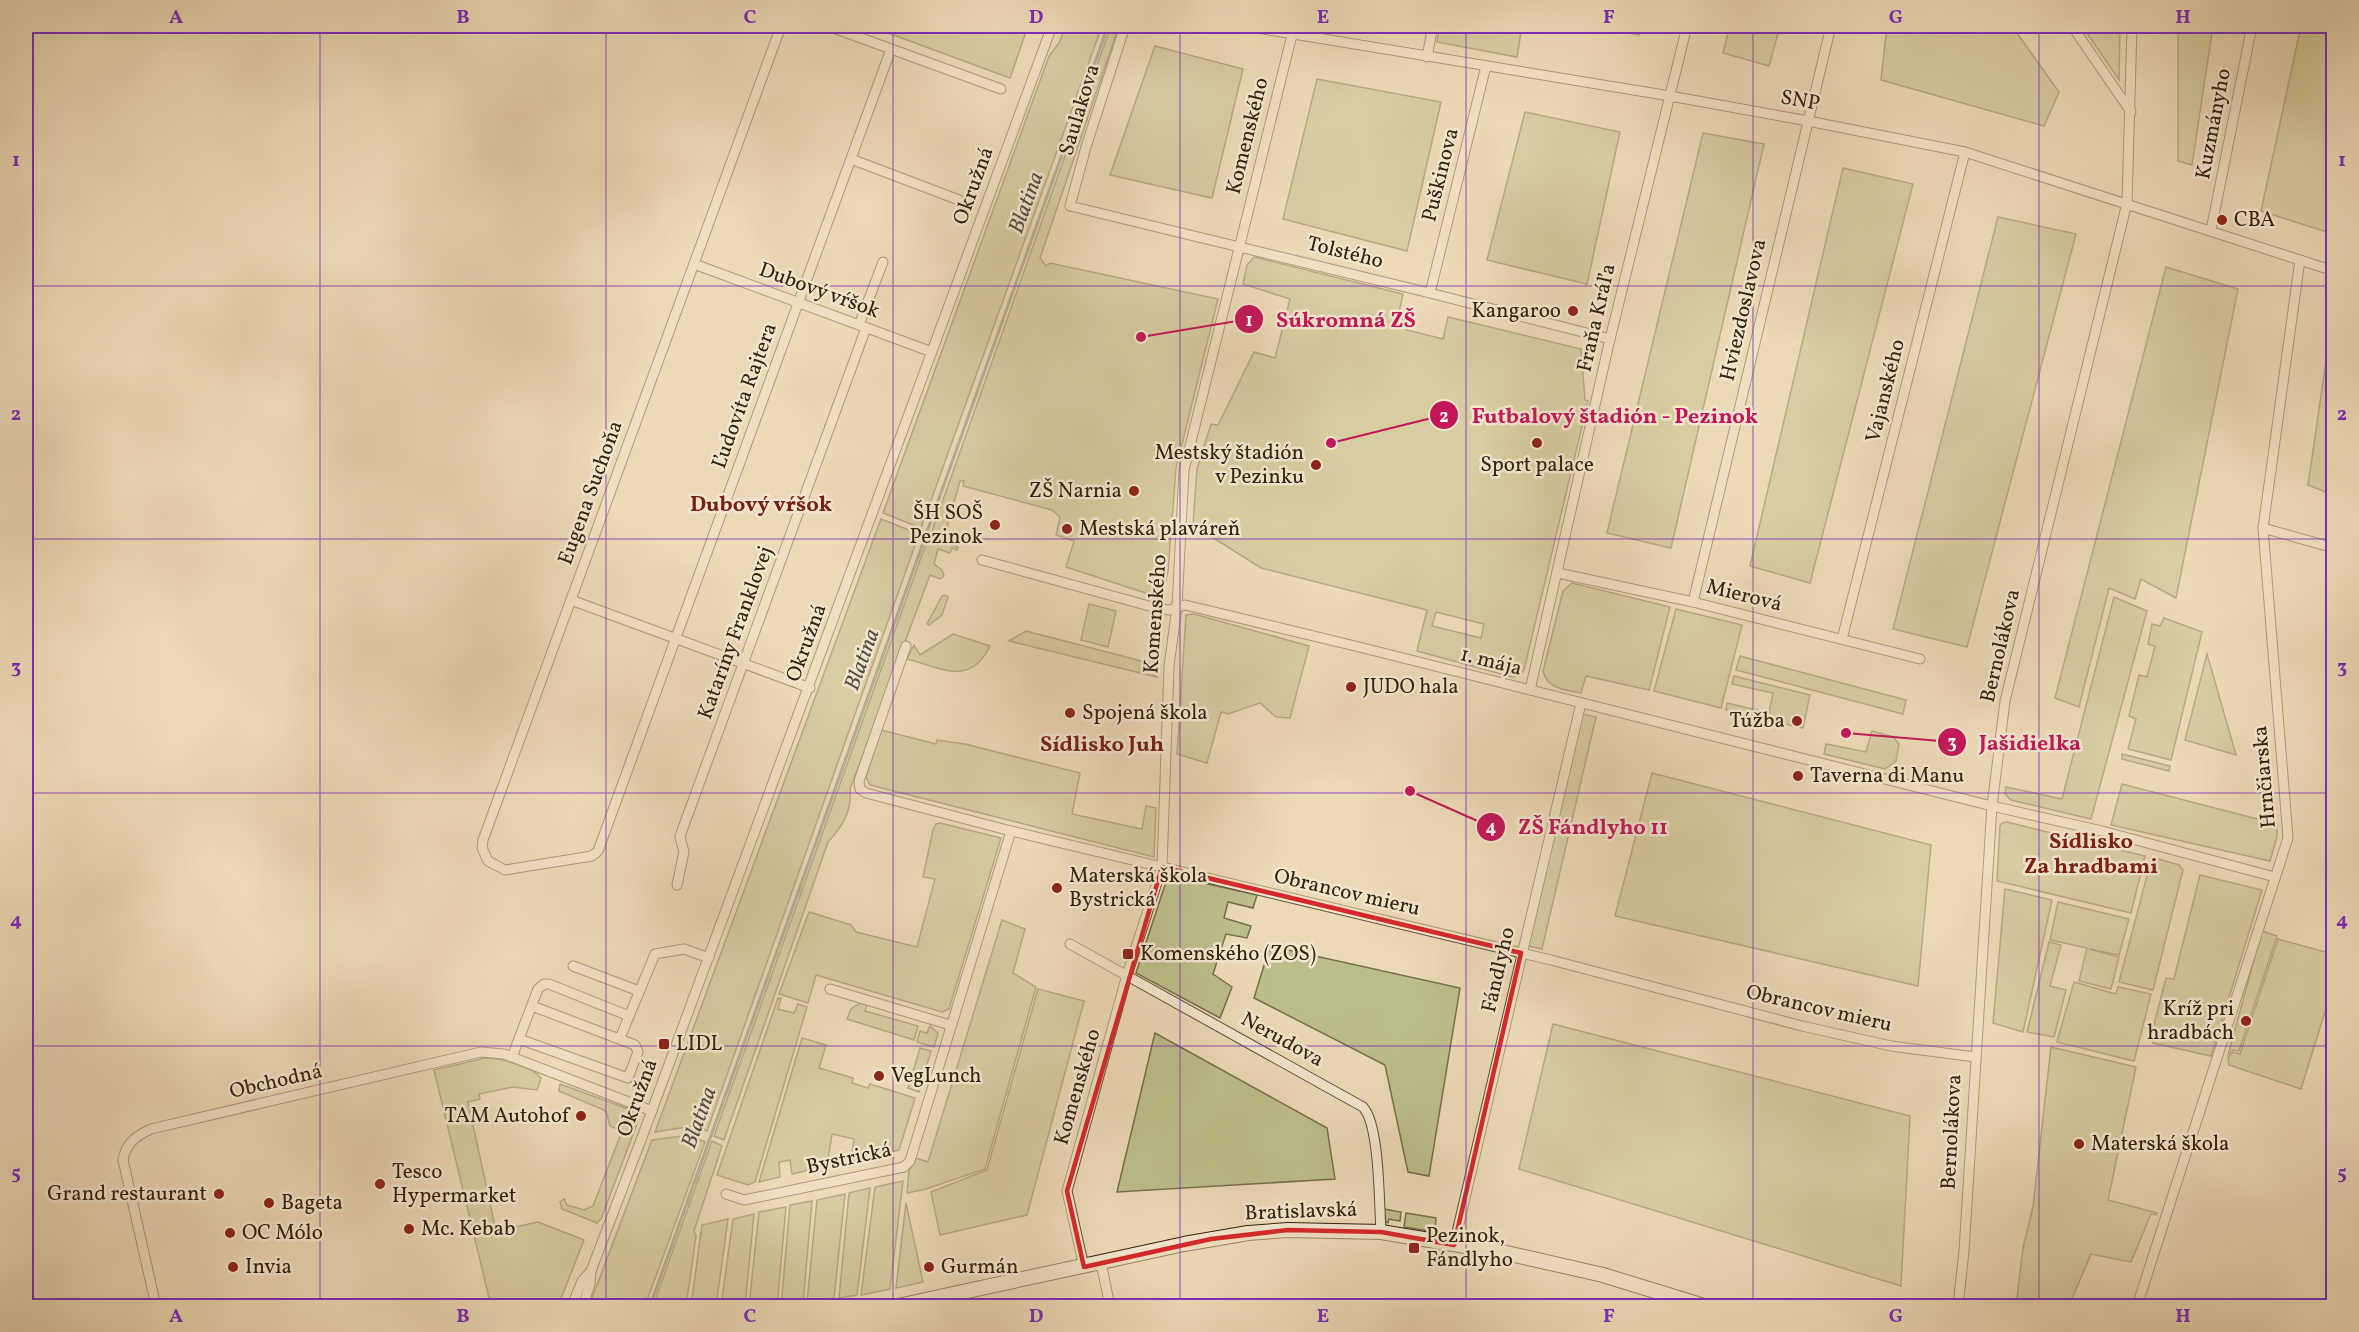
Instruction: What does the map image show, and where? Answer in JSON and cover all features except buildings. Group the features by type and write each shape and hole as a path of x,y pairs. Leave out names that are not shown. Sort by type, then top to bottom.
{"main road":[{"name":"Bratislavská","path":"898,1306 1184,1244 1248,1233 1288,1230 1381,1232 1502,1252 1572,1268 1704,1306"}],"street":[{"name":"Eugena Suchoňa","path":"599,847 592,856 512,870 493,865 484,855 482,848 781,26"},
{"path":"828,26 1001,89"},
{"name":"Okružná","path":"583,1306 590,1284 591,1271 810,688 1052,26"},
{"name":"Saulakova","path":"1070,206 1086,147 1125,26"},
{"name":"SNP","path":"1245,26 1670,96 1965,152 2334,271"},
{"path":"1427,57 1433,26"},
{"name":"Fraňa Kráľa","path":"1530,690 1610,339 1687,26"},
{"name":"Hviezdoslavova","path":"1693,603 1831,26"},
{"path":"2072,26 2131,112"},
{"name":"Bernolákova","path":"1958,1306 1964,1251 1992,806 2005,701 2127,203 2132,26"},
{"name":"Kuzmányho","path":"2211,230 2252,26"},
{"name":"Komenského","path":"1084,1267 1067,1191 1127,975 1162,867 1169,666 1177,607 1184,470 1292,34"},
{"name":"Ľudovíta Rajtera","path":"599,847 891,49"},
{"name":"Puškinova","path":"1430,293 1486,66"},
{"name":"Vajanského","path":"1842,639 1965,152"},
{"path":"851,159 960,200"},
{"name":"Tolstého","path":"1070,206 1610,339"},
{"name":"Hrnčiarska","path":"2137,1306 2288,838 2263,528 2300,260"},
{"name":"Kataríny Franklovej","path":"677,885 684,852 680,837 744,664 863,326 883,262"},
{"name":"Dubový vŕšok","path":"694,264 932,352"},
{"path":"2263,528 2334,548"},
{"name":"1. mája","path":"982,560 1160,609 1169,610 1185,605 1239,617 1992,806 2102,831 2275,877"},
{"name":"Mierová","path":"1558,573 1693,603 1920,659"},
{"path":"571,600 810,688"},
{"name":"Obrancov mieru","path":"906,646 859,781 860,789 866,793 1011,831 1521,953 1802,1026 1891,1046 1975,1057"},
{"name":"Fándlyho","path":"1454,1245 1581,703"},
{"name":"Bystrická","path":"726,1194 744,1200 903,1167 913,1153 950,1025 1011,831"},
{"name":"Nerudova","path":"1070,944 1363,1107 1370,1116 1374,1134 1381,1232"},
{"path":"620,1038 652,959 657,953 684,949 709,958"},
{"path":"573,966 639,991"},
{"path":"512,1057 538,989 547,984 629,1016"},
{"path":"830,989 950,1025"},
{"path":"519,1039 628,1078 638,1050 635,1045 532,1006"},
{"name":"Obchodná","path":"156,1306 123,1160 124,1152 136,1136 151,1129 481,1052 493,1052 512,1057 652,1111"},
{"path":"594,1089 602,1069"},
{"path":"1101,1263 1110,1306"},
{"name":"Okružná","path":"572,1306 582,1281 591,1271"}],"highlighted area":[{"path":"1162,867 1521,953 1454,1245 1381,1232 1288,1230 1211,1239 1084,1267 1067,1191"}],"green space":[{"path":"869,26 1028,26 1010,78"},
{"path":"1066,26 1102,26 921,528 883,513 1049,56 1059,43"},
{"path":"1111,26 1119,26 1040,258 1046,266 1050,263 1218,299 1176,468 1168,572 1161,598 1066,567 1074,541 1056,535 1060,517 1052,510 963,486 964,481 960,481 945,534 932,531"},
{"path":"1440,26 1522,26 1517,57 1437,42"},
{"path":"1595,26 1641,26 1639,35"},
{"path":"1730,26 1780,26 1769,66 1723,53"},
{"path":"1887,26 2012,26 2059,92 2044,126 1881,80"},
{"path":"2082,26 2120,26 2119,80"},
{"path":"2178,26 2213,26 2192,165 2178,161"},
{"path":"2301,26 2333,26 2333,234 2261,211"},
{"path":"1155,46 1243,69 1212,198 1110,175"},
{"path":"1317,79 1441,102 1407,251 1283,219"},
{"path":"1525,112 1620,132 1587,284 1487,260"},
{"path":"1703,133 1764,144 1671,548 1607,533"},
{"path":"1843,168 1913,184 1810,583 1750,566"},
{"path":"1998,217 2076,234 1967,647 1893,629"},
{"path":"1254,257 1403,294 1399,312 1405,313 1402,322 1408,324 1407,330 1443,339 1448,317 1581,349 1585,400 1588,401 1524,670 1520,676 1512,677 1417,651 1427,610 1261,568 1193,525 1197,469 1211,424 1218,425 1254,352 1275,358 1290,299 1243,284 1247,265","holes":["1436,612 1484,624 1481,638 1432,626"]},
{"path":"2166,267 2238,289 2176,598 2141,579 2135,599 2109,588 2079,707 2055,698"},
{"path":"2331,327 2334,328 2333,495 2308,485"},
{"path":"881,519 919,534 707,1131 693,1126 655,1132"},
{"path":"928,538 958,547 957,550 952,548 950,553 938,549 934,564 942,570 944,576 940,579 930,575 850,789 848,811 842,824 828,842 724,1140 714,1136"},
{"path":"1572,583 1670,607 1649,690 1586,676 1581,693 1558,688 1545,677 1543,671 1563,591"},
{"path":"942,596 948,597 942,615 929,625 927,624"},
{"path":"2114,597 2147,611 2091,819 2011,800 2005,794 2006,787 2062,799"},
{"path":"1089,604 1116,611 1108,647 1081,640"},
{"path":"1676,609 1742,625 1721,708 1654,691"},
{"path":"1194,614 1309,646 1290,718 1276,717 1260,703 1228,714 1221,712 1207,763 1177,754 1186,615"},
{"path":"2164,618 2202,632 2171,760 2128,749 2136,719 2129,716 2139,675 2147,677 2155,646 2148,644 2152,624 2160,626"},
{"path":"1026,631 1149,663 1157,677 1009,641"},
{"path":"953,634 990,646 974,667 964,671 943,670 907,659 914,645 920,655"},
{"path":"2207,654 2236,755 2185,740"},
{"path":"1740,656 1906,700 1903,714 1736,670"},
{"path":"1734,676 1810,695 1803,728 1726,710 1727,703 1769,713 1773,693 1732,684"},
{"path":"1582,714 1596,717 1542,949 1528,946"},
{"path":"881,730 936,744 937,740 965,744 1080,773 1072,814 1142,829 1146,806 1156,808 1154,857 870,785 866,777"},
{"path":"1872,731 1893,737 1899,744 1896,761 1885,769 1824,754 1826,744 1866,752"},
{"path":"2122,754 2170,766 2169,771 2122,759"},
{"path":"1652,773 1931,845 1918,986 1615,916"},
{"path":"2122,784 2277,824 2277,837 2270,861 2111,825"},
{"path":"2007,822 2145,856 2131,913 1997,881 2000,826"},
{"path":"940,823 1001,838 949,1009 942,1012 816,975 808,1003 779,994 809,912 851,925 856,932 917,947 935,879 923,877 933,830 936,824"},
{"path":"2152,857 2179,865 2183,870 2153,990 2119,982"},
{"path":"2200,875 2262,890 2211,1056 2153,1043 2151,1036 2166,978 2174,979"},
{"path":"1177,877 1257,895 1253,908 1228,902 1224,918 1251,926 1247,938 1226,934 1213,974 1232,987 1220,1018 1136,973 1167,879"},
{"path":"2005,889 2052,900 2023,1032 1993,1023"},
{"path":"2058,902 2129,919 2119,955 2089,949 2119,957 2111,989 2079,981 2087,948 2050,940"},
{"path":"1002,920 1025,929 1013,973 1036,987 985,1169 907,1193 909,1171 916,1158 928,1162"},
{"path":"2262,931 2277,936 2239,1051 2233,1050 2228,1055"},
{"path":"2278,939 2333,954 2333,986 2301,1089 2229,1065 2228,1058 2233,1052 2240,1054"},
{"path":"2049,942 2061,945 2050,986 2066,990 2054,1037 2027,1032"},
{"path":"1270,946 1460,988 1429,1176 1408,1172 1385,1065 1254,998"},
{"path":"2074,982 2116,994 2118,987 2151,994 2134,1061 2057,1042"},
{"path":"1038,989 1084,1001 1027,1215 940,1235 931,1192 987,1170"},
{"path":"778,998 781,998 778,1009 794,1013 798,1004 807,1007 755,1182 748,1185 717,1175"},
{"path":"860,1003 867,1004 865,1011 918,1026 914,1040 847,1019 851,1009"},
{"path":"1553,1024 1910,1116 1901,1286 1519,1169"},
{"path":"930,1026 938,1033 934,1047 917,1042 920,1031 927,1033"},
{"path":"1155,1033 1327,1128 1335,1179 1117,1192"},
{"path":"802,1038 826,1045 819,1068 853,1078 852,1083 868,1088 870,1084 915,1098 899,1150 851,1161 854,1139 832,1134 827,1166 792,1174 790,1160 779,1162 780,1177 759,1182"},
{"path":"2051,1047 2136,1067 2108,1200 2157,1213 2156,1215 2151,1214 2131,1262 2091,1254 2069,1306 2016,1306 2023,1248 2033,1207"},
{"path":"920,1048 931,1051 919,1092 908,1088"},
{"path":"485,1058 523,1066 541,1078 537,1090 513,1087 479,1094 480,1099 468,1102 496,1231 538,1222 584,1240 558,1306 491,1306 434,1070"},
{"path":"560,1084 631,1110 636,1115 637,1124 601,1219 597,1223 562,1209 560,1202 564,1199 567,1205 584,1210 593,1206 622,1131 610,1126 604,1110 559,1091"},
{"path":"690,1135 705,1142 645,1306 589,1306 652,1140"},
{"path":"712,1141 722,1146 694,1231 696,1236 686,1306 653,1306"},
{"path":"903,1181 890,1289 861,1295 875,1187"},
{"path":"870,1188 857,1295 839,1298 849,1193"},
{"path":"845,1194 834,1298 807,1302 817,1200"},
{"path":"812,1201 803,1303 781,1306 790,1205"},
{"path":"906,1203 923,1282 896,1288"},
{"path":"786,1207 777,1306 749,1306 759,1212"},
{"path":"1384,1209 1401,1212 1400,1221 1389,1219 1388,1223 1386,1222"},
{"path":"1406,1213 1436,1218 1435,1232 1404,1227"},
{"path":"754,1214 745,1306 721,1306 733,1219"},
{"path":"728,1219 716,1306 691,1306 702,1225"},
{"path":"1350,1304 1365,1306 1239,1306"}],"waterway":[{"name":"Blatina","path":"650,1306 1108,26"}],"place":[{"name":"CBA","path":"2222,220"},
{"name":"Kangaroo","path":"1573,311"},
{"name":"Súkromná ZŠ","path":"1141,337"},
{"name":"Futbalový štadión - Pezinok","path":"1331,443"},
{"name":"Sport palace","path":"1537,443"},
{"name":"Mestský štadión v Pezinku","path":"1316,465"},
{"name":"ZŠ Narnia","path":"1134,491"},
{"name":"ŠH SOŠ Pezinok","path":"995,525"},
{"name":"Mestská plaváreň","path":"1067,529"},
{"name":"JUDO hala","path":"1351,687"},
{"name":"Spojená škola","path":"1070,713"},
{"name":"Túžba","path":"1797,721"},
{"name":"Jašidielka","path":"1846,733"},
{"name":"Taverna di Manu","path":"1798,776"},
{"name":"ZŠ Fándlyho 11","path":"1410,791"},
{"name":"Materská škola Bystrická","path":"1057,888"},
{"name":"Komenského (ZOS)","path":"1128,954"},
{"name":"Kríž pri hradbách","path":"2246,1021"},
{"name":"LIDL","path":"664,1044"},
{"name":"VegLunch","path":"879,1076"},
{"name":"TAM Autohof","path":"581,1116"},
{"name":"Materská škola","path":"2079,1144"},
{"name":"Tesco Hypermarket","path":"380,1184"},
{"name":"Grand restaurant","path":"219,1194"},
{"name":"Bageta","path":"269,1203"},
{"name":"Mc. Kebab","path":"409,1229"},
{"name":"OC Mólo","path":"230,1233"},
{"name":"Pezinok, Fándlyho","path":"1414,1248"},
{"name":"Invia","path":"233,1267"},
{"name":"Gurmán","path":"929,1267"}],"district":[{"name":"Dubový vŕšok","path":"761,505"},
{"name":"Sídlisko Juh","path":"1102,745"},
{"name":"Sídlisko Za hradbami","path":"2091,854"}]}
